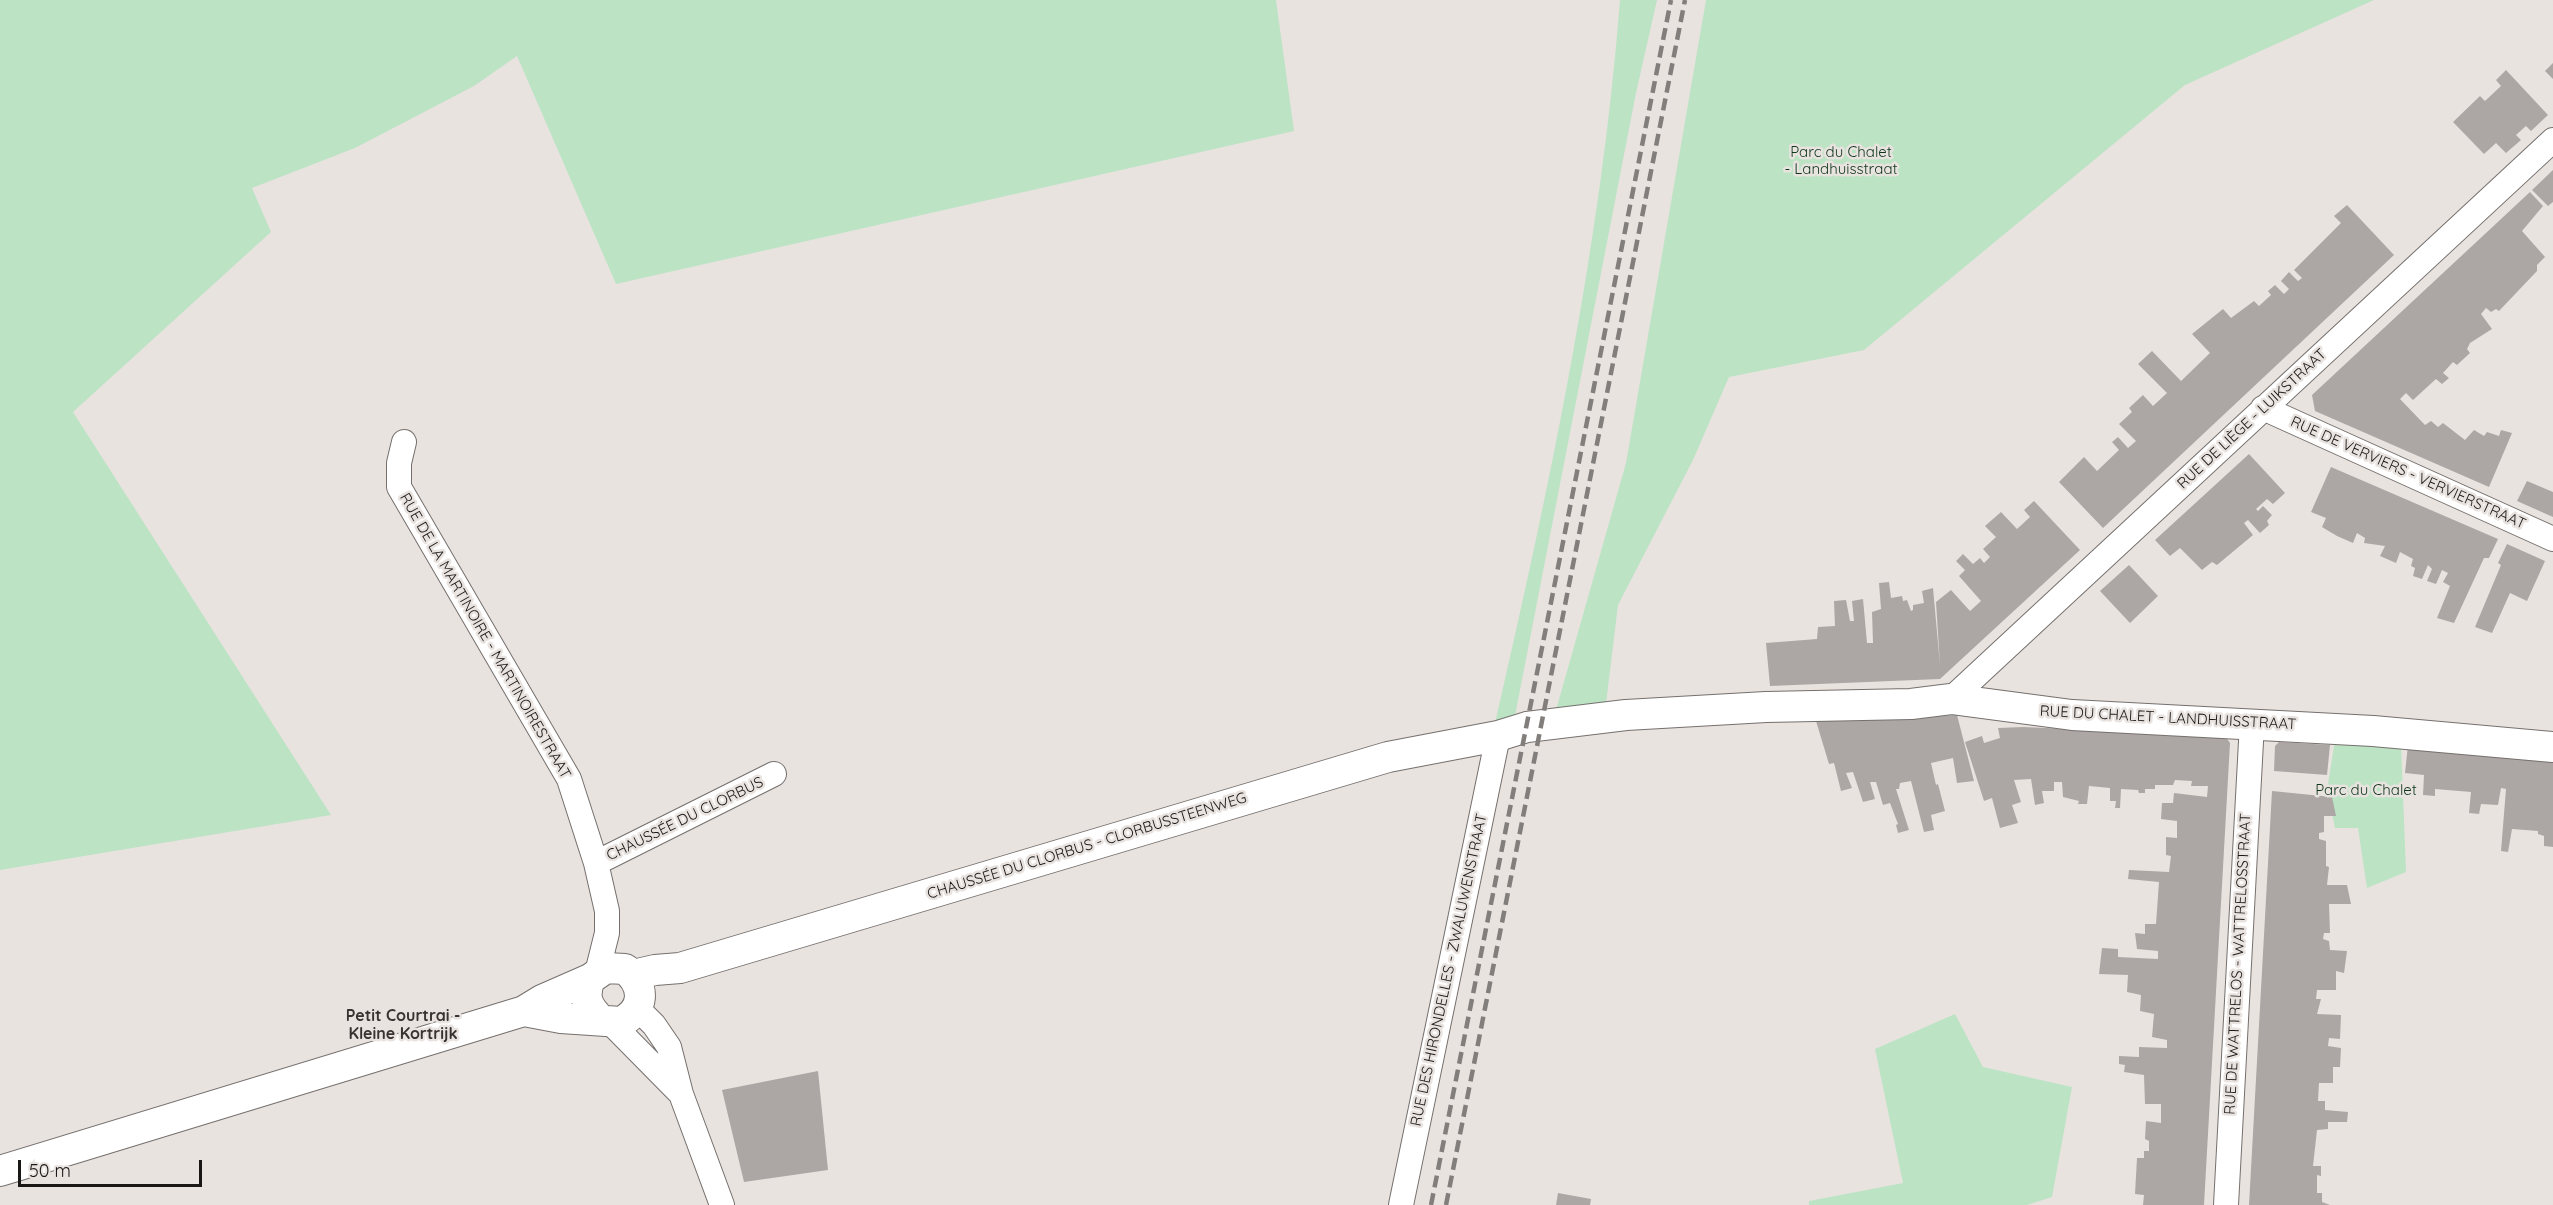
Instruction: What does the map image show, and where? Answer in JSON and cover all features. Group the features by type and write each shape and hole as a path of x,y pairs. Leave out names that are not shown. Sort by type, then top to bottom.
{"street":[{"name":"RUE DE LIÈGE - LUIKSTRAAT","path":"1951,699 2553,140"},
{"name":"RUE DE VERVIERS - VERVIERSTRAAT","path":"2263,408 2553,539"},
{"name":"RUE DE LA MARTINOIRE - MARTINOIRESTRAAT","path":"404,442 399,463 399,487 569,779 596,863 607,911 607,933 621,984"},
{"name":"RUE DU CHALET - LANDHUISSTRAAT","path":"1498,736 1527,727 1626,715 1766,706 1911,704 1951,699 2072,715 2390,732 2553,747"},
{"name":"RUE DE WATTRELOS - WATTRELOSSTRAAT","path":"2226,1205 2252,723"},
{"name":"CHAUSSÉE DU CLORBUS - CLORBUSSTEENWEG","path":"0,1171 524,1011 542,1000 621,984 655,970 680,968 1388,757 1498,736"},
{"name":"RUE DES HIRONDELLES - ZWALUWENSTRAAT","path":"1401,1205 1498,736"},
{"name":"CHAUSSÉE DU CLORBUS","path":"596,863 774,774"},
{"name":"CHAUSSÉE DU CLORBUS - CLORBUSSTEENWEG","path":"524,1011 561,1018 605,1021 629,1018 621,984"},
{"path":"681,1094 588,1007 586,998 621,984 669,1047 681,1094 722,1205"}],"green space":[{"path":"0,0 1276,0 1294,131 616,284 517,56 474,86 355,148 252,188 271,232 73,412 331,815 0,870"},
{"path":"1620,0 1657,0 1636,93 1514,721 1495,723 1554,454 1587,273 1611,91"},
{"name":"Parc du Chalet - Landhuisstraat","path":"1706,0 2374,0 2185,85 1864,350 1729,377 1693,460 1618,605 1605,712 1556,710 1626,463"},
{"name":"Parc du Chalet","path":"2335,740 2401,743 2406,872 2367,888 2358,828 2335,828 2327,790"},
{"path":"1955,1014 1983,1067 2072,1087 2052,1197 2027,1205 1809,1205 1809,1201 1903,1183 1875,1049"}],"building":[{"path":"2553,63 2553,79 2545,71"},
{"path":"2506,70 2548,115 2531,131 2526,126 2516,135 2521,140 2506,153 2496,143 2484,154 2453,122 2480,96 2485,101 2501,86 2496,80"},
{"path":"2553,170 2553,202 2548,206 2532,190"},
{"path":"2530,192 2543,206 2522,231 2545,257 2537,265 2537,271 2499,311 2496,309 2491,312 2486,308 2481,314 2492,329 2470,343 2467,349 2470,353 2457,365 2453,362 2443,373 2449,378 2442,384 2436,379 2413,400 2406,393 2400,399 2425,425 2431,421 2438,427 2443,423 2465,440 2474,430 2484,436 2487,432 2499,436 2501,430 2512,433 2489,487 2315,411 2312,395"},
{"path":"2347,205 2394,255 2103,528 2059,482 2084,457 2097,471 2119,450 2112,442 2118,437 2128,448 2136,441 2119,424 2132,412 2129,408 2143,395 2153,406 2167,393 2138,364 2152,351 2181,381 2210,353 2192,334 2223,309 2231,318 2254,301 2259,306 2271,295 2268,291 2275,285 2284,294 2289,289 2281,281 2289,272 2298,281 2302,278 2294,270 2341,223 2334,216"},
{"path":"2249,454 2285,493 2273,504 2267,499 2256,509 2258,511 2263,506 2272,515 2267,521 2269,525 2260,533 2248,520 2244,523 2253,535 2217,565 2212,562 2202,570 2180,548 2170,556 2155,540"},
{"path":"2331,467 2498,539 2489,558 2484,558 2454,623 2437,618 2450,586 2443,582 2448,573 2442,570 2436,584 2427,581 2432,569 2428,565 2422,579 2413,576 2415,568 2411,566 2413,559 2400,552 2396,563 2380,556 2385,546 2364,543 2365,538 2357,533 2353,543 2322,527 2326,518 2311,512"},
{"path":"2527,481 2553,492 2553,517 2517,501"},
{"path":"2034,501 2080,550 1940,679 1770,686 1766,643 1817,639 1818,627 1835,626 1834,601 1846,600 1850,621 1854,621 1852,601 1863,599 1867,643 1873,643 1872,612 1881,609 1879,583 1889,582 1891,598 1902,596 1903,601 1907,600 1911,611 1913,605 1924,603 1922,591 1933,588 1940,665 1936,602 1951,590 1970,611 1981,601 1959,576 1965,570 1956,561 1963,554 1973,564 1980,558 1984,563 1990,557 1983,549 1996,537 1985,526 2001,512 2017,529 2030,517 2024,510"},
{"path":"2507,544 2545,561 2527,601 2510,593 2492,633 2475,627 2501,565 2498,563"},
{"path":"2129,565 2158,596 2130,623 2100,591"},
{"path":"1957,715 1974,781 1957,783 1953,758 1931,763 1945,811 1931,815 1934,830 1924,832 1911,781 1900,783 1899,789 1896,789 1909,830 1898,833 1896,825 1898,824 1890,803 1883,805 1876,782 1870,782 1875,799 1863,802 1853,772 1846,773 1852,788 1841,791 1834,763 1829,764 1816,721"},
{"path":"2023,727 2225,736 2230,743 2204,1205 2143,1205 2144,1195 2135,1194 2137,1158 2144,1158 2144,1151 2149,1151 2149,1141 2145,1139 2146,1121 2161,1123 2161,1104 2145,1104 2144,1075 2124,1072 2125,1065 2119,1064 2119,1056 2139,1057 2139,1047 2167,1048 2167,1040 2152,1037 2154,1014 2140,1011 2141,995 2127,992 2128,975 2099,974 2102,948 2118,949 2118,957 2158,959 2158,951 2137,949 2135,933 2145,934 2145,924 2156,924 2159,882 2128,879 2129,870 2169,872 2171,856 2166,855 2166,837 2177,838 2177,821 2161,819 2162,803 2173,803 2174,793 2207,797 2208,786 2191,786 2192,781 2175,780 2173,785 2155,785 2155,789 2145,789 2145,793 2139,793 2138,790 2121,789 2120,808 2115,808 2116,801 2110,801 2110,788 2089,786 2087,804 2078,804 2079,801 2063,797 2062,782 2054,782 2054,791 2042,791 2044,803 2035,805 2031,779 2014,780 2021,802 2012,805 2018,823 2000,828 1992,798 1984,801 1965,742 1982,736 1984,743 2000,738 1998,728"},
{"path":"2279,742 2330,745 2327,775 2274,771 2275,746"},
{"path":"2408,745 2553,760 2553,847 2544,846 2544,836 2538,834 2538,831 2512,829 2508,852 2501,851 2506,789 2501,788 2498,805 2481,804 2479,814 2469,813 2471,792 2435,789 2435,796 2423,795 2424,775 2405,773"},
{"path":"2272,791 2332,797 2336,816 2324,816 2324,832 2319,833 2319,839 2326,841 2326,866 2329,867 2327,885 2347,885 2351,904 2329,904 2330,933 2324,933 2323,939 2329,941 2330,950 2347,951 2344,973 2336,971 2336,990 2317,990 2316,999 2321,999 2317,1014 2341,1015 2340,1039 2329,1038 2328,1046 2341,1048 2340,1067 2333,1067 2333,1083 2319,1083 2318,1101 2325,1101 2325,1110 2348,1112 2347,1122 2328,1122 2328,1129 2317,1130 2313,1166 2321,1166 2321,1176 2317,1175 2317,1193 2322,1193 2322,1202 2330,1205 2249,1205"},
{"path":"818,1071 828,1170 744,1182 722,1090"},
{"path":"1558,1193 1591,1199 1590,1205 1556,1205"}],"railway":[{"path":"1431,1205 1671,0"},
{"path":"1446,1205 1685,0"}],"district":[{"name":"Petit Courtrai - Kleine Kortrijk","path":"403,1025"}]}
